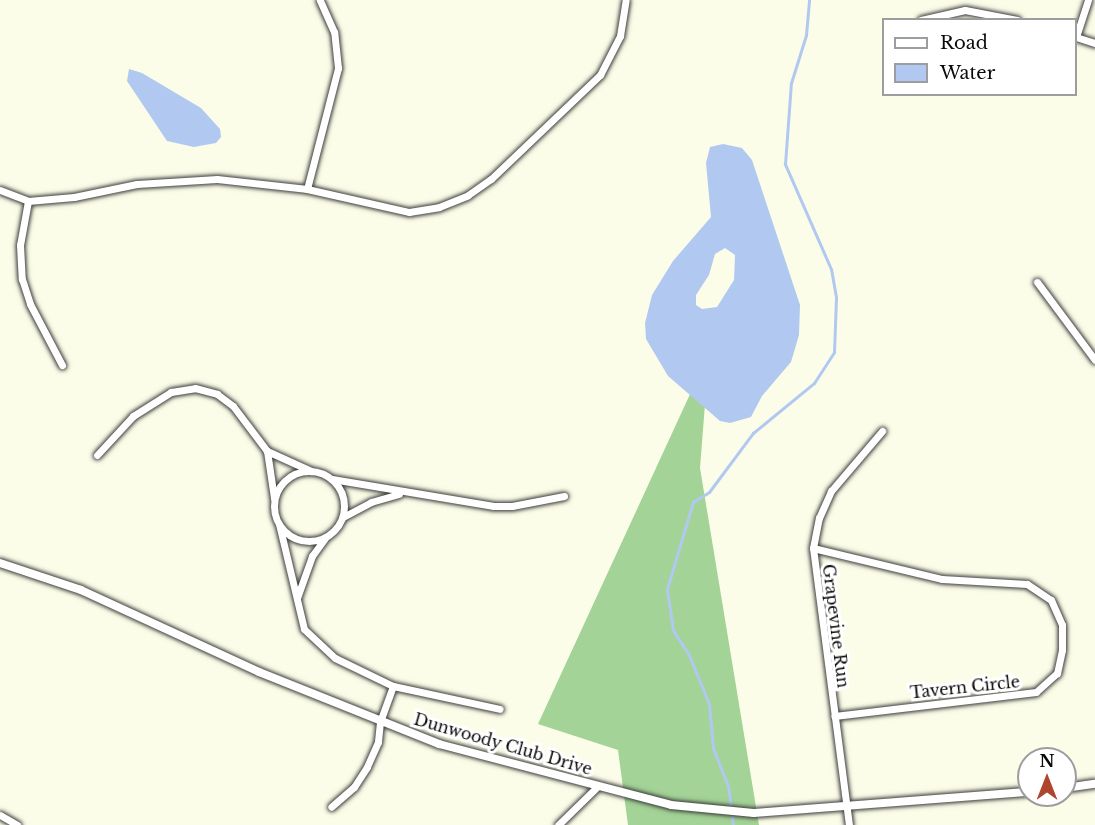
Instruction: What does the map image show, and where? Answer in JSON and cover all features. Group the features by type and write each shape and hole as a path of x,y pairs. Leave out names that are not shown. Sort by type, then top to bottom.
{"street":[{"path":"307,189 338,68 334,32 320,0"},
{"path":"0,190 28,201 183,179 247,181 307,189 409,212 439,207 468,195 600,75 621,36 626,0"},
{"path":"1077,34 1088,0"},
{"path":"930,18 964,10 1006,18"},
{"path":"1077,37 1095,43"},
{"path":"28,201 20,245 22,279 30,304 62,365"},
{"path":"1037,282 1095,360"},
{"path":"97,455 133,416 171,392 195,388 218,394 233,406 267,451 332,479 401,493 512,506 564,496"},
{"name":"Grapevine Run","path":"849,825 813,548 819,518 831,491 882,431"},
{"path":"267,451 279,524 304,629 335,658 393,686 500,709"},
{"path":"274,498 285,481 311,471"},
{"path":"332,479 343,498 343,517"},
{"path":"297,598 312,556 343,517 371,502 401,493"},
{"path":"279,524 300,540 326,537"},
{"name":"Tavern Circle","path":"813,548 942,579 1027,584 1051,600 1062,625 1062,650 1057,673 1036,692 834,716"},
{"name":"Dunwoody Club Drive","path":"0,562 146,617 259,672 380,722 439,744 597,787 713,812 846,809 1017,793"},
{"path":"331,807 354,786 367,767 378,742 380,722 393,686"},
{"path":"1077,786 1095,784"},
{"path":"558,825 597,787"},
{"path":"0,815 17,825"}],"green space":[{"path":"709,353 700,468 759,825 628,825 618,750 538,724"}],"water":[{"path":"129,69 142,73 201,108 220,129 221,137 216,143 194,147 167,141 127,81"},
{"path":"723,144 742,148 752,160 800,305 799,335 791,362 762,396 751,417 730,423 720,421 668,376 646,339 645,323 652,295 673,261 711,217 706,163 710,147","holes":["725,248 735,255 734,280 717,307 702,309 696,305 696,295 709,275 715,254"]}],"waterway":[{"path":"733,825 728,786 713,748 709,704 689,655 673,630 667,589 693,502 709,492 753,433 814,383 834,352 836,297 831,269 785,164 791,83 806,35 809,0"}]}
